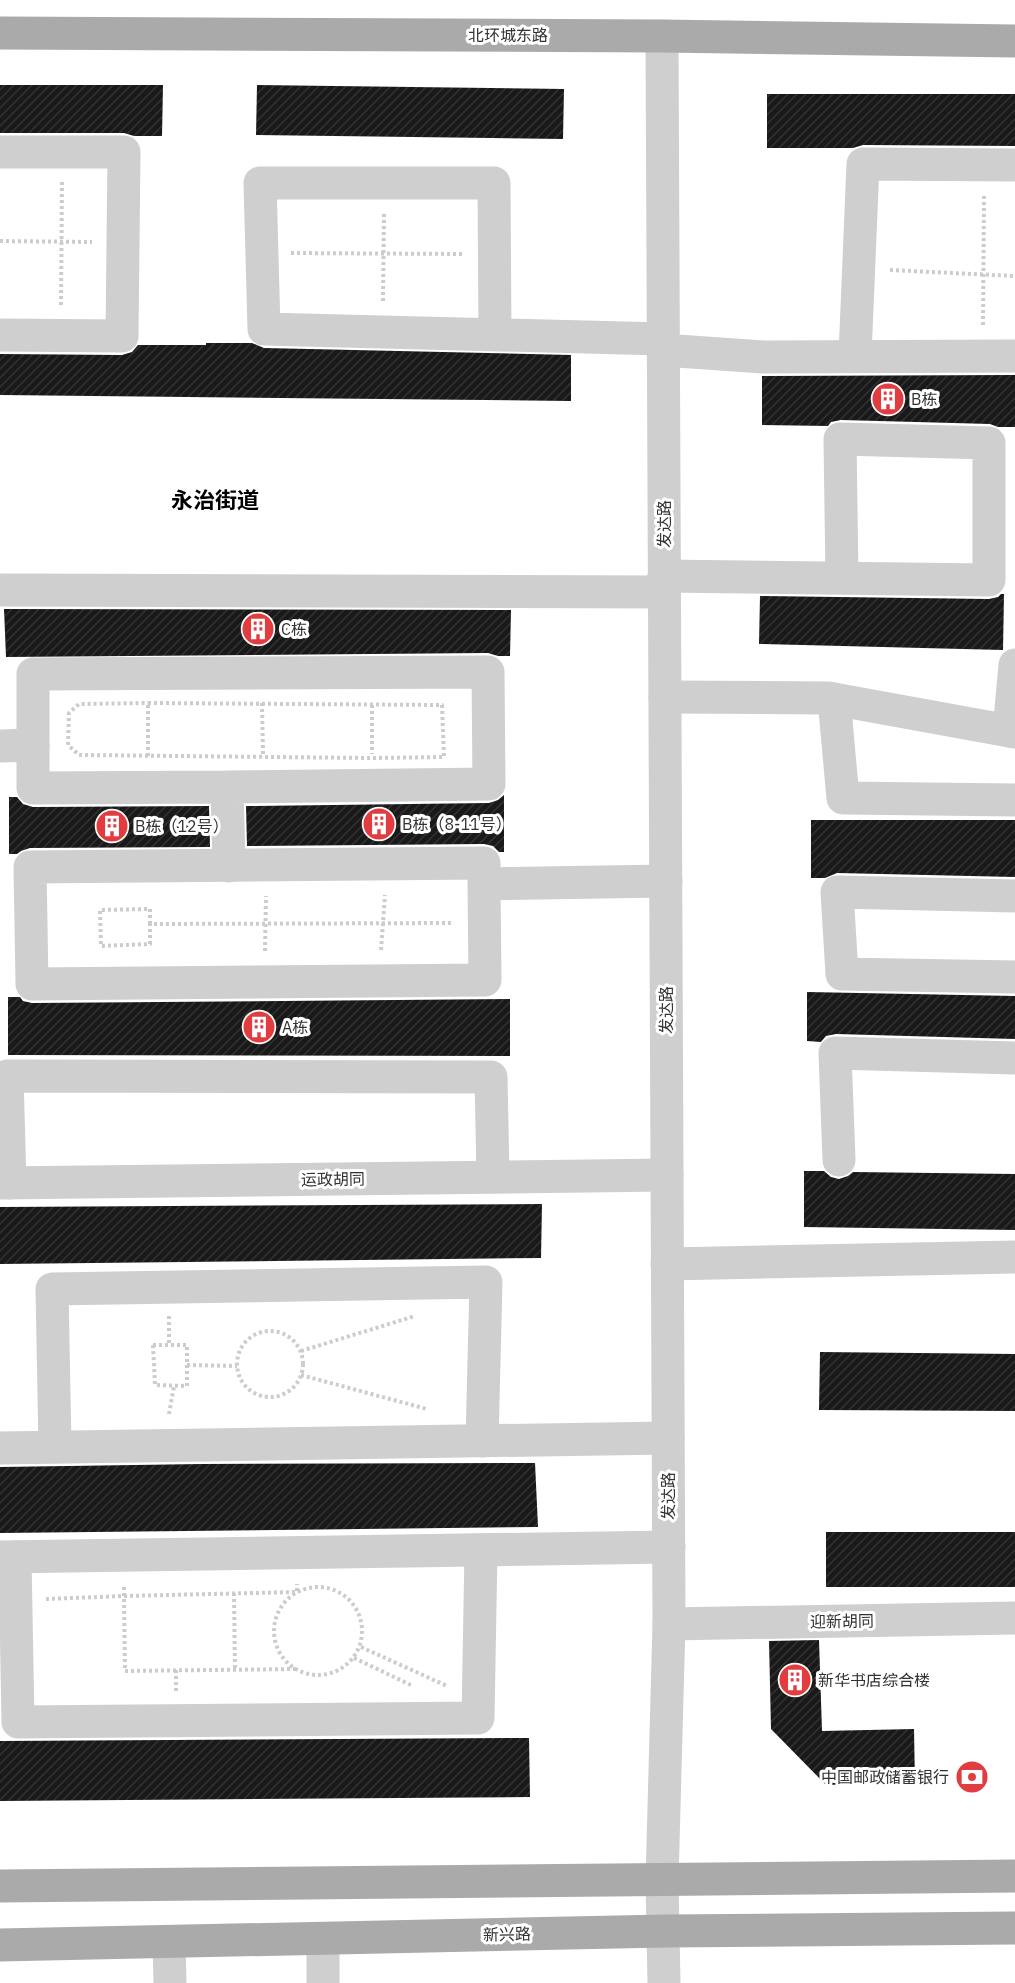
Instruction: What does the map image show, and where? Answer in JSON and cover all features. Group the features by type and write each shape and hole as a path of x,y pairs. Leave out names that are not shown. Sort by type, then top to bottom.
{"main road":[{"name":"北环城东路","path":"0,33 662,36 1015,41"},
{"path":"0,1886 1015,1876"},
{"name":"新兴路","path":"0,1945 665,1931 1015,1928"}],"street":[{"name":"发达路","path":"662,36 669,1547 662,1881 665,1931 664,1983"},
{"path":"0,152 124,152 122,336 0,335"},
{"path":"855,356 863,164 999,164"},
{"path":"495,335 494,183 260,183 264,329 495,335 663,345 764,357 1015,356"},
{"path":"0,590 664,584 842,578 989,580 989,443 840,439 842,578"},
{"path":"665,696 834,699 1012,731 1015,665"},
{"path":"372,672 488,672 489,784 372,771 263,771 227,787 33,788 33,674 148,688 262,688 372,672"},
{"path":"834,699 843,798 1015,800"},
{"path":"0,746 33,745"},
{"path":"227,787 229,866"},
{"path":"484,864 485,980 32,984 30,867 229,866 484,864"},
{"path":"484,884 666,881"},
{"path":"1015,896 837,892 842,974 1015,977"},
{"path":"839,1160 835,1053 1015,1058"},
{"path":"5,1183 7,1076 491,1077 494,1177"},
{"name":"运政胡同","path":"5,1183 667,1175"},
{"path":"667,1264 1015,1257"},
{"path":"55,1447 52,1288 486,1282 482,1440"},
{"path":"0,1448 668,1438"},
{"path":"481,1550 478,1718 18,1722 16,1600 7,1557 669,1547"},
{"name":"迎新胡同","path":"669,1624 1015,1618"},
{"path":"323,1939 323,1983"},
{"path":"169,1942 170,1983"}],"path":[{"path":"60,336 63,152"},
{"path":"983,356 984,274 999,164"},
{"path":"382,332 385,182"},
{"path":"0,241 123,242"},
{"path":"262,253 494,254"},
{"path":"859,268 1015,276"},
{"path":"372,672 372,771"},
{"path":"148,688 148,787"},
{"path":"148,688 262,688 372,705 442,705 444,757 372,771 263,771 148,755 79,755 68,745 69,713 79,704 148,688"},
{"path":"262,688 263,771"},
{"path":"380,981 386,864"},
{"path":"265,865 265,982"},
{"path":"150,909 150,924 150,944 101,946 100,910 150,909"},
{"path":"150,924 485,923"},
{"path":"301,1351 420,1314"},
{"path":"277,1331 296,1342 301,1351 304,1361 301,1375 291,1390 271,1397 250,1390 242,1382 237,1366 240,1349 246,1340 255,1334 277,1331"},
{"path":"153,1345 187,1345 187,1365 187,1386 155,1385 153,1345"},
{"path":"187,1365 237,1366"},
{"path":"301,1375 437,1412"},
{"path":"16,1600 297,1592 314,1587 329,1588 343,1594 354,1605 361,1618 363,1633 361,1647 352,1660 341,1669 328,1675 314,1676 300,1672 279,1654 274,1640 274,1626 278,1612 286,1600 297,1592"},
{"path":"234,1593 235,1670"},
{"path":"124,1596 125,1671 296,1669"},
{"path":"361,1647 478,1700"}],"building":[{"path":"0,85 163,85 162,136 134,136 124,133 0,133"},
{"path":"257,85 564,89 563,139 256,135"},
{"path":"767,94 1015,94 1015,146 863,145 853,148 767,148"},
{"path":"206,343 252,343 264,348 571,355 571,401 0,395 0,354 122,355 132,352 138,345 206,345"},
{"name":"B栋","path":"1015,375 1015,427 998,427 990,424 841,420 831,422 828,426 762,425 762,376"},
{"path":"1004,594 1003,650 759,644 760,596 989,599"},
{"name":"C栋","path":"4,609 511,610 510,656 488,653 6,657"},
{"name":"B栋（8-11号）","path":"504,795 504,852 499,852 493,846 484,844 247,846 246,806 489,803"},
{"name":"B栋（12号）","path":"9,797 17,797 23,804 33,807 209,806 210,847 30,848 17,854 9,854"},
{"path":"811,820 1015,820 1015,877 837,873 825,878 811,878"},
{"path":"807,992 1015,996 1015,1039 836,1034 826,1036 821,1042 807,1041"},
{"name":"A栋","path":"8,997 20,997 23,1001 32,1003 510,999 510,1056 8,1055"},
{"path":"804,1171 824,1171 831,1177 839,1179 853,1172 1015,1174 1015,1230 804,1227"},
{"path":"542,1204 541,1258 0,1264 0,1207"},
{"path":"820,1352 1015,1354 1015,1411 819,1410"},
{"path":"535,1463 538,1527 0,1533 0,1467"},
{"path":"826,1532 1015,1532 1015,1587 826,1587"},
{"name":"新华书店综合楼","path":"819,1640 822,1731 914,1729 915,1783 826,1785 771,1729 769,1641"},
{"path":"529,1738 530,1797 0,1801 0,1741"}],"place":[{"name":"B栋","path":"888,399"},
{"name":"C栋","path":"258,629"},
{"name":"B栋（8-11号）","path":"379,824"},
{"name":"B栋（12号）","path":"112,826"},
{"name":"A栋","path":"259,1027"},
{"name":"新华书店综合楼","path":"795,1680"},
{"name":"中国邮政储蓄银行","path":"972,1777"}],"district":[{"name":"永治街道","path":"215,500"}]}
